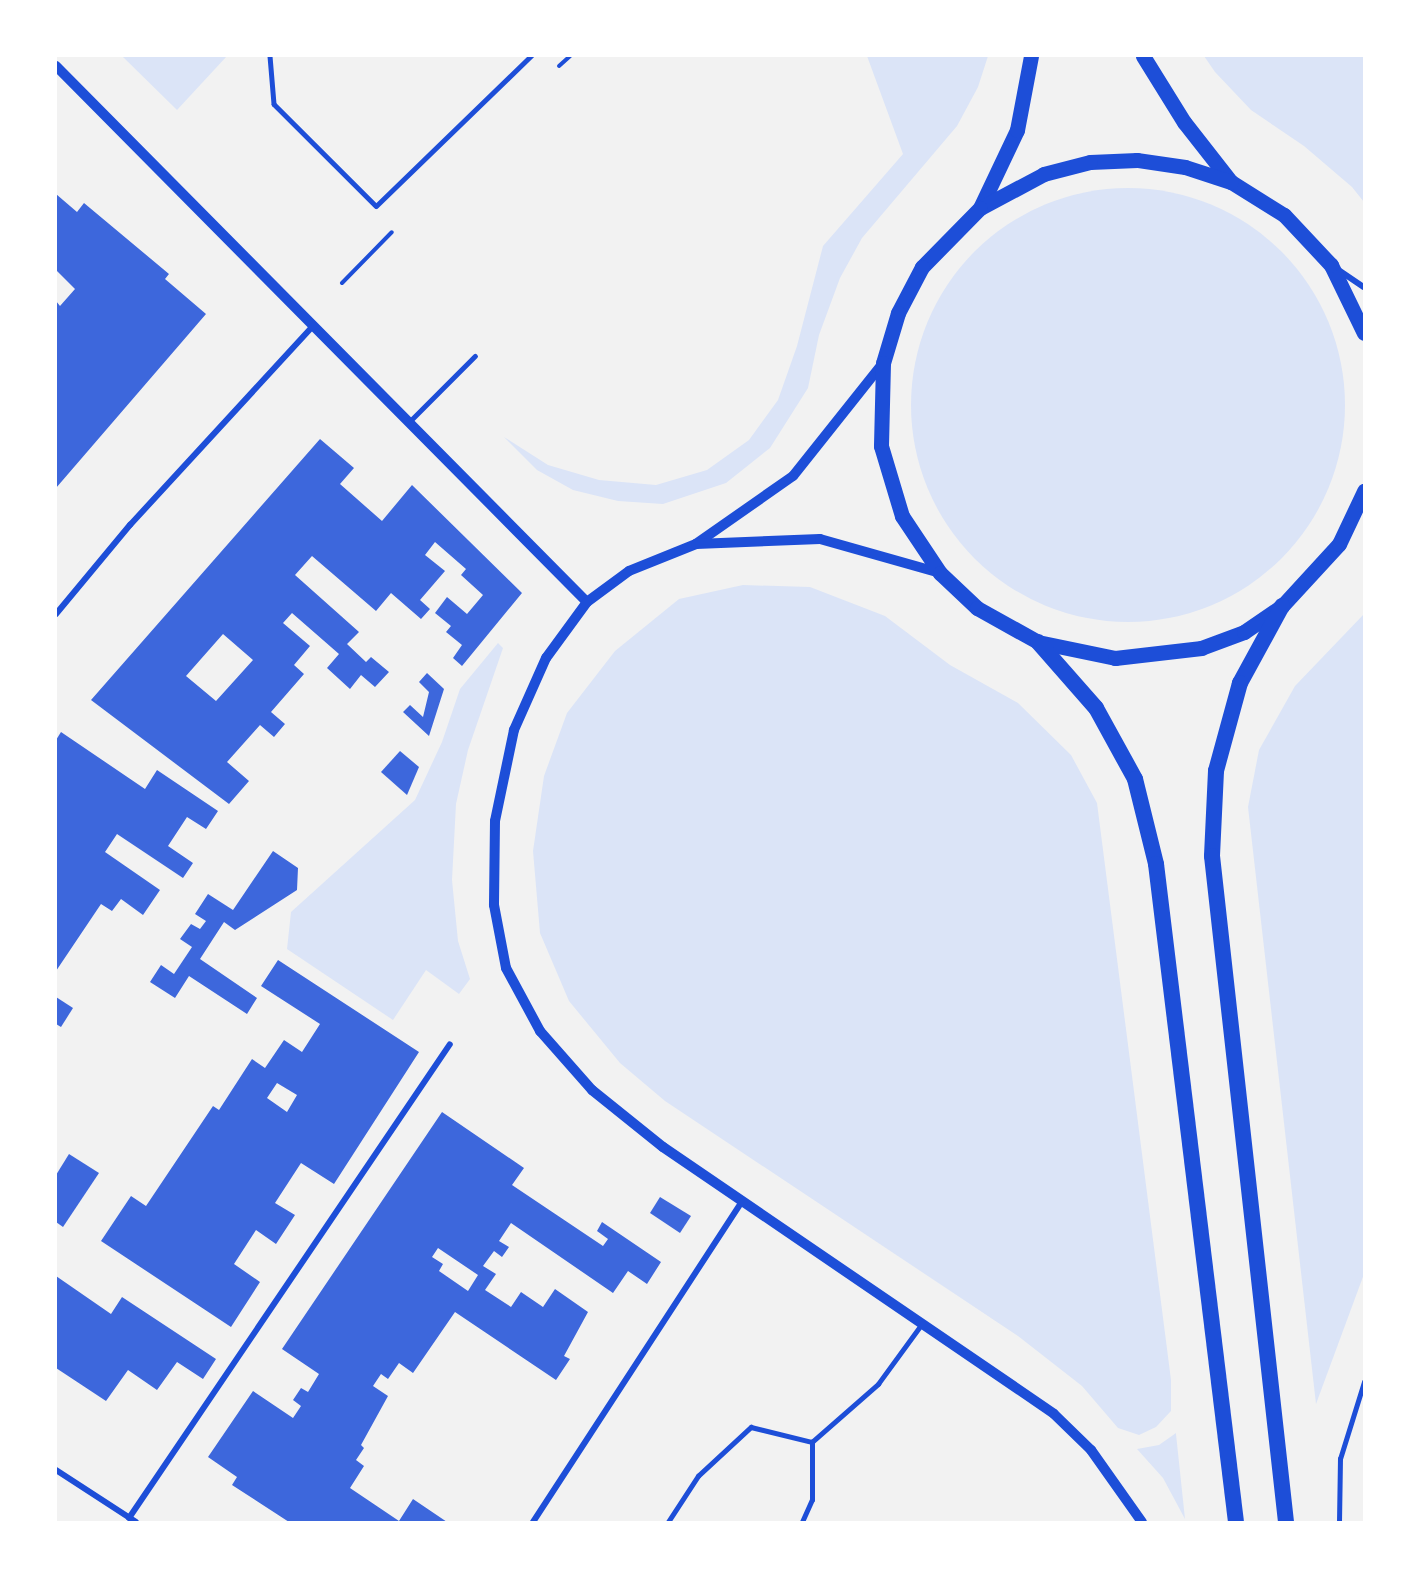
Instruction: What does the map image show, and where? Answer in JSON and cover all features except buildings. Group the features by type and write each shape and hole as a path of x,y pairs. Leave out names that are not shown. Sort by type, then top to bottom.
{"highway":[{"path":"1282,606 1240,683 1216,771 1212,856 1286,1522"},
{"path":"1038,642 1096,708 1135,780 1156,864 1236,1522"}],"main road":[{"path":"980,208 1017,130 1031,56"},
{"path":"1143,56 1184,122 1231,182"},
{"path":"1364,491 1339,544 1282,606 1244,632 1201,648 1115,658 1038,642 978,608 940,573 902,516 881,446 883,363 898,313 922,267 980,208 1044,174 1090,162 1137,160 1185,167 1231,182 1284,214 1331,265 1365,333"}],"street":[{"path":"56,66 587,602"},
{"path":"1331,265 1365,287"},
{"path":"56,614 130,525 314,325"},
{"path":"883,363 794,476 696,544 629,571 587,602 546,657 514,730 495,821 494,905 507,968 540,1031 592,1090 663,1147 1054,1414 1091,1450 1142,1522"},
{"path":"696,544 820,539 940,573"},
{"path":"129,1518 450,1044"},
{"path":"533,1522 742,1202"},
{"path":"56,1470 136,1522"}],"lane":[{"path":"270,56 274,104 376,206 531,56"},
{"path":"409,422 475,356"},
{"path":"802,1522 812,1500 813,1442 878,1384 922,1323"},
{"path":"1339,1522 1340,1459 1365,1382"},
{"path":"668,1522 698,1476 751,1427 813,1442"}],"shaded area":[{"path":"122,56 227,56 177,110"},
{"path":"867,56 988,56 978,87 957,126 862,238 840,278 819,335 808,388 770,448 726,483 663,504 618,501 573,490 537,470 504,437 548,465 599,480 656,485 707,470 749,440 778,400 797,346 823,246 903,154"},
{"path":"1204,56 1364,56 1364,202 1352,187 1304,146 1251,110 1215,72"},
{"path":"1128,188 1170,193 1211,205 1248,225 1281,252 1308,285 1328,322 1340,363 1345,405 1340,447 1328,488 1308,525 1281,558 1248,585 1211,605 1170,617 1128,622 1086,617 1045,605 1008,585 975,558 948,525 928,488 916,447 911,405 916,363 928,322 948,285 975,252 1008,225 1045,205 1086,193"},
{"path":"743,585 810,587 885,616 950,665 1018,703 1071,755 1097,803 1171,1380 1171,1411 1156,1427 1139,1435 1118,1428 1082,1386 1018,1336 665,1101 620,1063 569,1001 540,933 533,851 544,776 567,713 615,651 679,599"},
{"path":"1364,614 1364,1274 1316,1404 1248,807 1259,750 1295,686"},
{"path":"498,643 503,648 468,750 456,804 452,880 458,941 470,979 459,994 426,970 393,1020 287,949 291,912 415,800 442,742 460,689"},
{"path":"1176,1433 1185,1519 1163,1478 1137,1449 1159,1445"}]}
